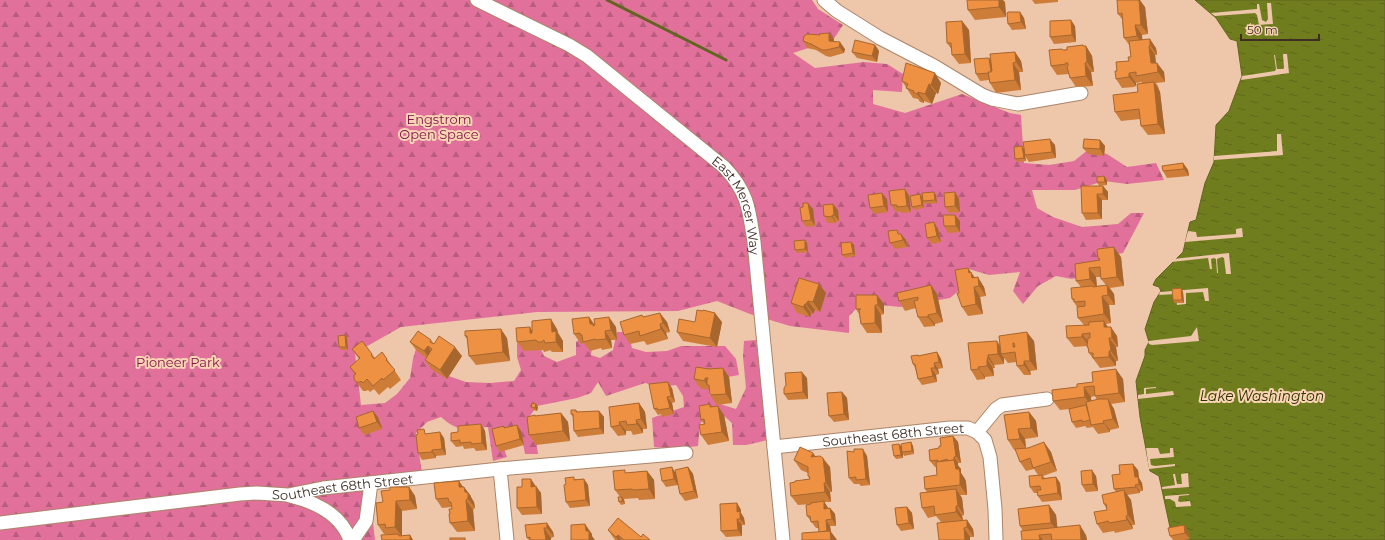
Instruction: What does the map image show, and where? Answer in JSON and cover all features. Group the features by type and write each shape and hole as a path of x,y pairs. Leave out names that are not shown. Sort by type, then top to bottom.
{"street":[{"name":"East Mercer Way","path":"477,0 569,45 587,56 724,167 742,188 746,198 754,242 783,540"},
{"path":"824,0 837,11 880,38 934,66 982,95 992,99 1018,104 1081,93"},
{"name":"Southeast 68th Street","path":"774,447 950,428 968,428 977,432 996,409 1002,405 1047,400"},
{"path":"977,432 986,440 990,457 995,509 996,540"},
{"name":"Southeast 68th Street","path":"0,523 240,494 257,493 288,495 323,488 500,469 686,453"},
{"path":"500,469 507,540"},
{"path":"353,540 366,521 371,483"},
{"path":"288,495 319,506 332,515 341,523 350,540"}],"green space":[{"path":"0,0 812,0 818,9 843,25 833,40 793,53 815,68 864,62 887,64 903,74 902,92 873,90 873,104 905,113 962,94 1010,113 1021,115 1024,163 1049,165 1074,161 1089,149 1107,154 1127,167 1156,163 1164,180 1127,184 1104,181 1075,190 1032,190 1037,208 1053,217 1082,227 1118,224 1131,213 1144,213 1123,253 1100,257 1098,273 1072,279 1056,276 1038,286 1023,304 1013,291 1020,272 989,275 965,268 961,289 950,298 900,307 862,303 849,316 849,333 790,326 750,314 717,301 678,311 537,312 401,327 355,353 361,405 385,403 397,394 410,378 417,345 437,372 466,382 490,383 514,381 521,370 517,357 517,343 536,339 544,356 557,362 576,355 576,342 585,335 593,339 591,355 600,358 613,350 617,332 628,332 632,348 646,352 667,351 681,346 725,346 736,359 739,375 711,380 709,395 723,405 736,409 746,388 743,357 744,341 756,340 768,440 746,445 733,445 732,423 723,415 706,413 700,425 698,446 673,449 654,447 652,418 684,407 683,396 676,385 660,387 645,383 606,396 598,382 591,393 577,398 537,406 530,416 535,431 538,454 525,454 522,439 502,443 507,457 493,461 488,427 468,429 458,428 441,417 427,422 416,433 422,473 368,478 375,540 0,540"}],"water":[{"name":"Lake Washington","path":"1195,0 1385,0 1385,540 1174,540 1171,532 1159,476 1150,471 1140,417 1136,381 1145,356 1145,350 1149,342 1145,329 1154,302 1161,291 1159,287 1153,285 1156,279 1183,252 1190,222 1196,220 1205,183 1214,162 1216,125 1229,111 1242,76 1237,41 1230,39 1216,18"}],"pier":[{"path":"1267,3 1271,3 1273,24 1259,25 1257,15 1255,13 1215,16 1211,13 1257,9 1257,4 1259,4 1262,20 1266,22 1268,19"},
{"path":"1283,54 1287,54 1289,73 1241,80 1242,76 1275,71 1274,55 1277,69 1283,69"},
{"path":"1277,134 1281,134 1283,155 1214,160 1214,156 1277,151"},
{"path":"1242,228 1243,237 1185,242 1188,231 1196,232 1197,237 1236,234 1236,229"},
{"path":"1229,253 1231,274 1226,274 1224,258 1222,257 1217,259 1218,273 1216,259 1214,258 1211,259 1212,269 1210,269 1208,258 1171,262 1173,259"},
{"path":"1208,288 1209,301 1205,301 1203,292 1186,293 1186,304 1177,305 1176,294 1159,295 1160,292"},
{"path":"1197,327 1199,341 1152,345 1149,344 1148,341 1191,336"},
{"path":"1156,387 1146,389 1146,394 1173,391 1174,395 1138,399 1138,395 1144,394 1144,388"},
{"path":"1146,448 1158,448 1160,454 1170,453 1170,448 1173,448 1174,457 1150,459 1151,465 1175,464 1175,466 1149,469"},
{"path":"1188,473 1189,487 1162,489 1162,487 1175,485 1173,474 1175,474 1177,484 1182,484 1181,474"},
{"path":"1189,494 1179,496 1178,501 1190,501 1191,506 1176,507 1175,502 1170,499 1165,499 1165,496"}],"building":[{"path":"967,0 999,0 999,7 968,10"},
{"path":"1117,0 1139,0 1141,25 1135,25 1137,36 1124,38 1122,13 1118,14"},
{"path":"1008,12 1020,12 1021,22 1008,24"},
{"path":"1071,20 1072,35 1050,37 1050,21"},
{"path":"962,21 965,54 952,55 951,43 947,43 946,22"},
{"path":"829,33 829,41 840,42 839,47 822,50 803,41 804,36 807,34 820,35 819,34"},
{"path":"1150,39 1149,46 1151,63 1157,63 1158,72 1136,76 1136,72 1129,73 1129,77 1116,79 1116,62 1129,61 1128,57 1131,57 1129,41"},
{"path":"855,40 875,45 872,56 852,52"},
{"path":"1086,46 1086,76 1070,78 1067,67 1068,63 1051,66 1049,50 1067,50 1067,47"},
{"path":"1015,52 1016,62 1013,63 1015,80 990,83 988,72 992,71 990,54"},
{"path":"989,58 991,72 976,74 974,59"},
{"path":"906,63 935,73 931,85 929,84 925,94 918,92 917,94 906,88 908,84 902,81"},
{"path":"1154,82 1158,124 1141,126 1139,109 1115,112 1113,95 1138,92 1137,84"},
{"path":"1050,139 1052,152 1025,155 1023,142"},
{"path":"1084,139 1100,140 1100,149 1083,148"},
{"path":"1022,146 1024,158 1015,159 1014,147"},
{"path":"1183,163 1184,169 1163,171 1162,166"},
{"path":"1104,176 1105,182 1097,182 1097,177"},
{"path":"1081,186 1103,186 1103,194 1097,194 1098,213 1082,213"},
{"path":"905,189 907,206 897,207 897,205 891,205 889,191"},
{"path":"934,192 935,200 923,201 922,193"},
{"path":"955,192 955,206 945,207 944,193"},
{"path":"882,193 884,206 870,208 868,195"},
{"path":"920,194 922,205 912,207 910,196"},
{"path":"803,203 808,203 811,220 802,221 800,208 803,207"},
{"path":"833,204 834,215 832,215 832,217 824,216 823,205"},
{"path":"943,215 955,215 956,226 944,226"},
{"path":"934,222 937,236 927,238 925,224"},
{"path":"897,230 898,234 901,234 903,240 890,243 888,231"},
{"path":"805,240 805,249 795,250 794,241"},
{"path":"851,242 853,253 842,255 841,243"},
{"path":"1114,247 1117,277 1101,279 1100,267 1089,268 1090,279 1076,281 1075,264 1100,260 1098,258 1098,249"},
{"path":"968,268 969,273 971,272 972,278 978,277 979,286 974,287 976,304 962,307 957,293 959,293 955,270"},
{"path":"799,278 819,284 813,302 808,301 803,307 791,303"},
{"path":"931,285 937,313 928,315 928,317 918,317 914,301 918,300 918,297 899,301 897,293"},
{"path":"1107,285 1108,295 1102,296 1104,314 1078,318 1077,307 1085,306 1085,301 1074,302 1074,299 1072,299 1071,288"},
{"path":"1181,288 1182,300 1173,300 1172,289"},
{"path":"856,295 877,295 878,305 875,305 875,323 861,324 859,310 861,309 856,309"},
{"path":"697,310 715,313 710,338 677,332 679,319 695,322"},
{"path":"660,313 663,323 660,324 661,329 640,336 639,331 624,335 620,322 642,315 643,317"},
{"path":"589,317 590,324 593,324 593,326 595,325 594,319 609,317 611,330 605,331 606,339 595,339 583,342 582,335 580,335 580,333 574,334 572,319"},
{"path":"551,319 552,332 556,331 556,342 545,343 544,340 538,342 536,340 517,342 516,328 530,327 530,333 532,333 532,321"},
{"path":"1104,321 1104,327 1111,327 1112,338 1109,338 1111,351 1109,351 1109,357 1093,358 1093,353 1089,353 1087,347 1090,333 1082,334 1082,337 1067,338 1066,326 1089,325 1089,322"},
{"path":"501,329 503,352 469,356 465,331"},
{"path":"418,331 431,340 430,342 434,344 439,336 455,347 440,370 425,360 432,349 428,346 424,351 410,342"},
{"path":"1027,332 1030,361 1024,361 1024,365 1017,366 1015,352 1001,354 999,336"},
{"path":"345,335 346,347 339,347 338,336"},
{"path":"362,341 374,359 382,352 387,359 386,360 395,370 373,386 367,379 363,383 361,381 356,382 354,375 356,374 350,367 360,358 352,349"},
{"path":"997,341 998,354 988,355 987,366 978,367 979,369 971,370 968,343"},
{"path":"937,352 939,362 934,363 935,368 931,368 933,376 918,379 915,364 913,364 911,356"},
{"path":"696,367 709,369 723,368 726,394 710,395 709,385 707,385 708,378 705,378 705,381 694,379"},
{"path":"1116,369 1119,393 1095,396 1094,386 1084,387 1085,397 1053,401 1052,390 1077,387 1077,384 1093,382 1092,372"},
{"path":"802,372 803,392 784,394 784,388 786,385 785,373"},
{"path":"668,382 671,396 667,397 670,408 658,410 657,408 654,409 649,384"},
{"path":"842,392 844,414 829,416 827,393"},
{"path":"1099,399 1108,399 1113,419 1103,421 1104,423 1091,425 1086,402"},
{"path":"532,403 536,404 535,408 531,407"},
{"path":"639,403 641,419 636,420 637,424 627,425 626,421 619,422 620,425 611,427 609,407"},
{"path":"710,404 710,407 718,406 722,432 701,435 699,425 705,424 704,419 701,420 699,406"},
{"path":"1086,405 1090,420 1072,422 1069,409"},
{"path":"571,410 576,410 576,412 599,411 600,428 574,431 573,414 571,414"},
{"path":"373,411 377,422 359,428 356,417"},
{"path":"1029,412 1031,428 1018,429 1020,439 1008,440 1004,415"},
{"path":"561,413 563,431 529,435 527,417"},
{"path":"481,424 482,443 471,444 471,442 460,443 460,440 451,441 451,433 458,432 458,426"},
{"path":"517,425 520,439 496,446 492,429"},
{"path":"424,429 425,434 440,432 442,449 432,450 432,452 418,453 416,435 418,434 417,430"},
{"path":"953,436 956,456 954,457 954,460 948,461 947,459 938,462 938,460 930,461 929,450 939,448 939,446 941,446 940,438"},
{"path":"911,442 912,451 902,452 901,444"},
{"path":"1044,442 1051,462 1033,468 1030,458 1020,462 1015,449 1028,448"},
{"path":"899,444 901,455 894,456 892,445"},
{"path":"800,447 813,453 811,457 820,456 823,458 826,483 824,483 825,492 791,496 790,483 810,479 808,476 808,467 794,460"},
{"path":"854,449 863,449 866,479 856,480 856,477 849,478 847,451 854,452"},
{"path":"954,460 956,469 959,469 960,473 960,485 925,489 924,477 937,475 936,462"},
{"path":"1133,464 1135,477 1138,477 1139,484 1135,485 1136,487 1114,489 1112,475 1120,474 1119,465"},
{"path":"672,467 674,479 662,481 660,469"},
{"path":"688,467 694,491 680,494 675,470"},
{"path":"625,470 625,473 647,471 649,489 615,490 613,471"},
{"path":"1092,470 1093,484 1082,485 1081,471"},
{"path":"1042,475 1042,479 1056,477 1058,493 1038,496 1037,490 1041,490 1040,486 1030,487 1029,476"},
{"path":"574,477 574,480 584,479 586,500 566,502 564,485 566,484 565,478"},
{"path":"522,479 531,479 531,487 536,486 537,507 517,508 517,487 522,487"},
{"path":"459,481 459,487 464,487 465,492 468,493 468,498 466,500 468,521 450,523 449,509 452,509 451,502 449,502 448,498 436,499 434,483"},
{"path":"390,487 409,487 410,500 396,501 395,527 386,528 385,524 378,525 376,503 383,502 381,491 390,490"},
{"path":"956,489 958,506 956,506 956,512 935,515 934,506 922,508 920,493"},
{"path":"1124,490 1128,515 1126,516 1127,520 1109,523 1108,521 1097,524 1094,512 1107,510 1102,495"},
{"path":"618,497 622,497 622,501 619,502"},
{"path":"824,501 824,509 830,508 832,519 826,520 827,531 819,532 818,521 811,522 810,516 807,516 806,505"},
{"path":"737,503 737,512 740,511 740,519 737,519 738,530 721,531 720,504"},
{"path":"1049,505 1051,523 1020,526 1018,509"},
{"path":"907,507 909,523 897,525 895,508"},
{"path":"618,518 641,537 643,534 650,540 624,540 618,535 616,537 608,530"},
{"path":"967,520 967,527 964,528 965,540 939,540 937,523"},
{"path":"547,523 547,528 544,528 546,540 530,540 530,537 527,538 525,525"},
{"path":"585,524 586,531 589,531 589,540 571,540 571,525"},
{"path":"1080,525 1081,540 1052,540 1051,534 1039,535 1040,540 1022,540 1021,531"},
{"path":"1184,525 1185,533 1170,536 1168,528"},
{"path":"830,531 831,540 802,540 802,533"},
{"path":"398,534 399,536 410,535 410,540 382,540 381,535"},
{"path":"450,538 465,538 465,540 450,540"}],"waterway":[{"path":"607,0 726,60"}],"park label":[{"name":"Engstrom Open Space","path":"439,126"},
{"name":"Pioneer Park","path":"178,362"}]}
